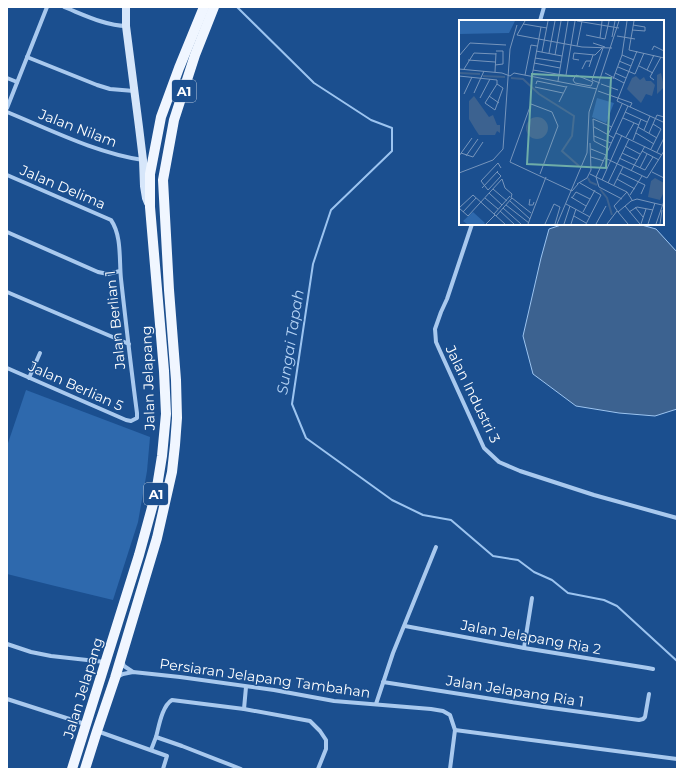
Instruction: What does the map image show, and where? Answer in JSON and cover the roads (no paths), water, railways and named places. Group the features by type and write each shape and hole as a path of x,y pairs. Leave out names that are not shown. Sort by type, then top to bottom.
{"main road":[{"name":"Jalan Jelapang","path":"85,769 115,678 157,538 167,494 175,445 177,418 176,380 163,180 174,120 195,55 214,7"},
{"name":"Jalan Jelapang","path":"72,769 139,555 156,493 162,456 166,414 164,371 150,207 150,174 161,117 202,10"},
{"path":"150,207 155,189 163,180 159,178 156,173 154,153"}],"street":[{"path":"7,108 47,7"},
{"path":"64,7 117,26 126,26"},
{"path":"126,7 126,26 143,160 144,186 146,198 150,207"},
{"path":"540,20 544,7"},
{"path":"27,57 97,85 110,89 134,91"},
{"path":"7,78 17,82"},
{"name":"Jalan Nilam","path":"7,112 113,154 126,158 143,160"},
{"name":"Jalan Delima","path":"7,175 111,220"},
{"name":"Jalan Berlian 1","path":"111,220 118,234 120,271 137,418"},
{"name":"Jalan Industri 3","path":"472,225 447,299 435,329 436,342 440,352 484,448 499,462 520,471 594,495 677,518"},
{"path":"7,232 98,272 108,274 120,271"},
{"path":"7,292 129,344"},
{"path":"29,378 40,353"},
{"name":"Jalan Berlian 5","path":"7,368 126,420 131,421 137,418"},
{"path":"376,704 394,652 436,548"},
{"path":"524,648 532,598"},
{"name":"Jalan Jelapang Ria 2","path":"405,626 524,648 653,669"},
{"path":"7,644 31,652 51,656 106,662"},
{"path":"121,658 124,666 133,672"},
{"name":"Persiaran Jelapang Tambahan","path":"115,678 123,674 133,672 274,690 334,701 431,709 443,711 450,715 455,730"},
{"name":"Jalan Jelapang Ria 1","path":"383,682 639,720 645,717 649,694"},
{"path":"244,709 246,687"},
{"path":"7,699 86,725"},
{"path":"151,750 163,713 172,700 244,709 310,721 320,730 326,740 326,749 318,769"},
{"path":"450,769 455,730 677,759"},
{"path":"97,731 167,756 163,769"},
{"path":"156,738 182,746 241,769"}],"waterway":[{"name":"Sungai Tapah","path":"237,7 314,83 371,120 392,128 392,151 331,210 313,264 292,404 306,438 392,500 423,515 451,520 493,556 518,560 534,572 552,580 568,593 604,600 617,606 677,661"}]}
